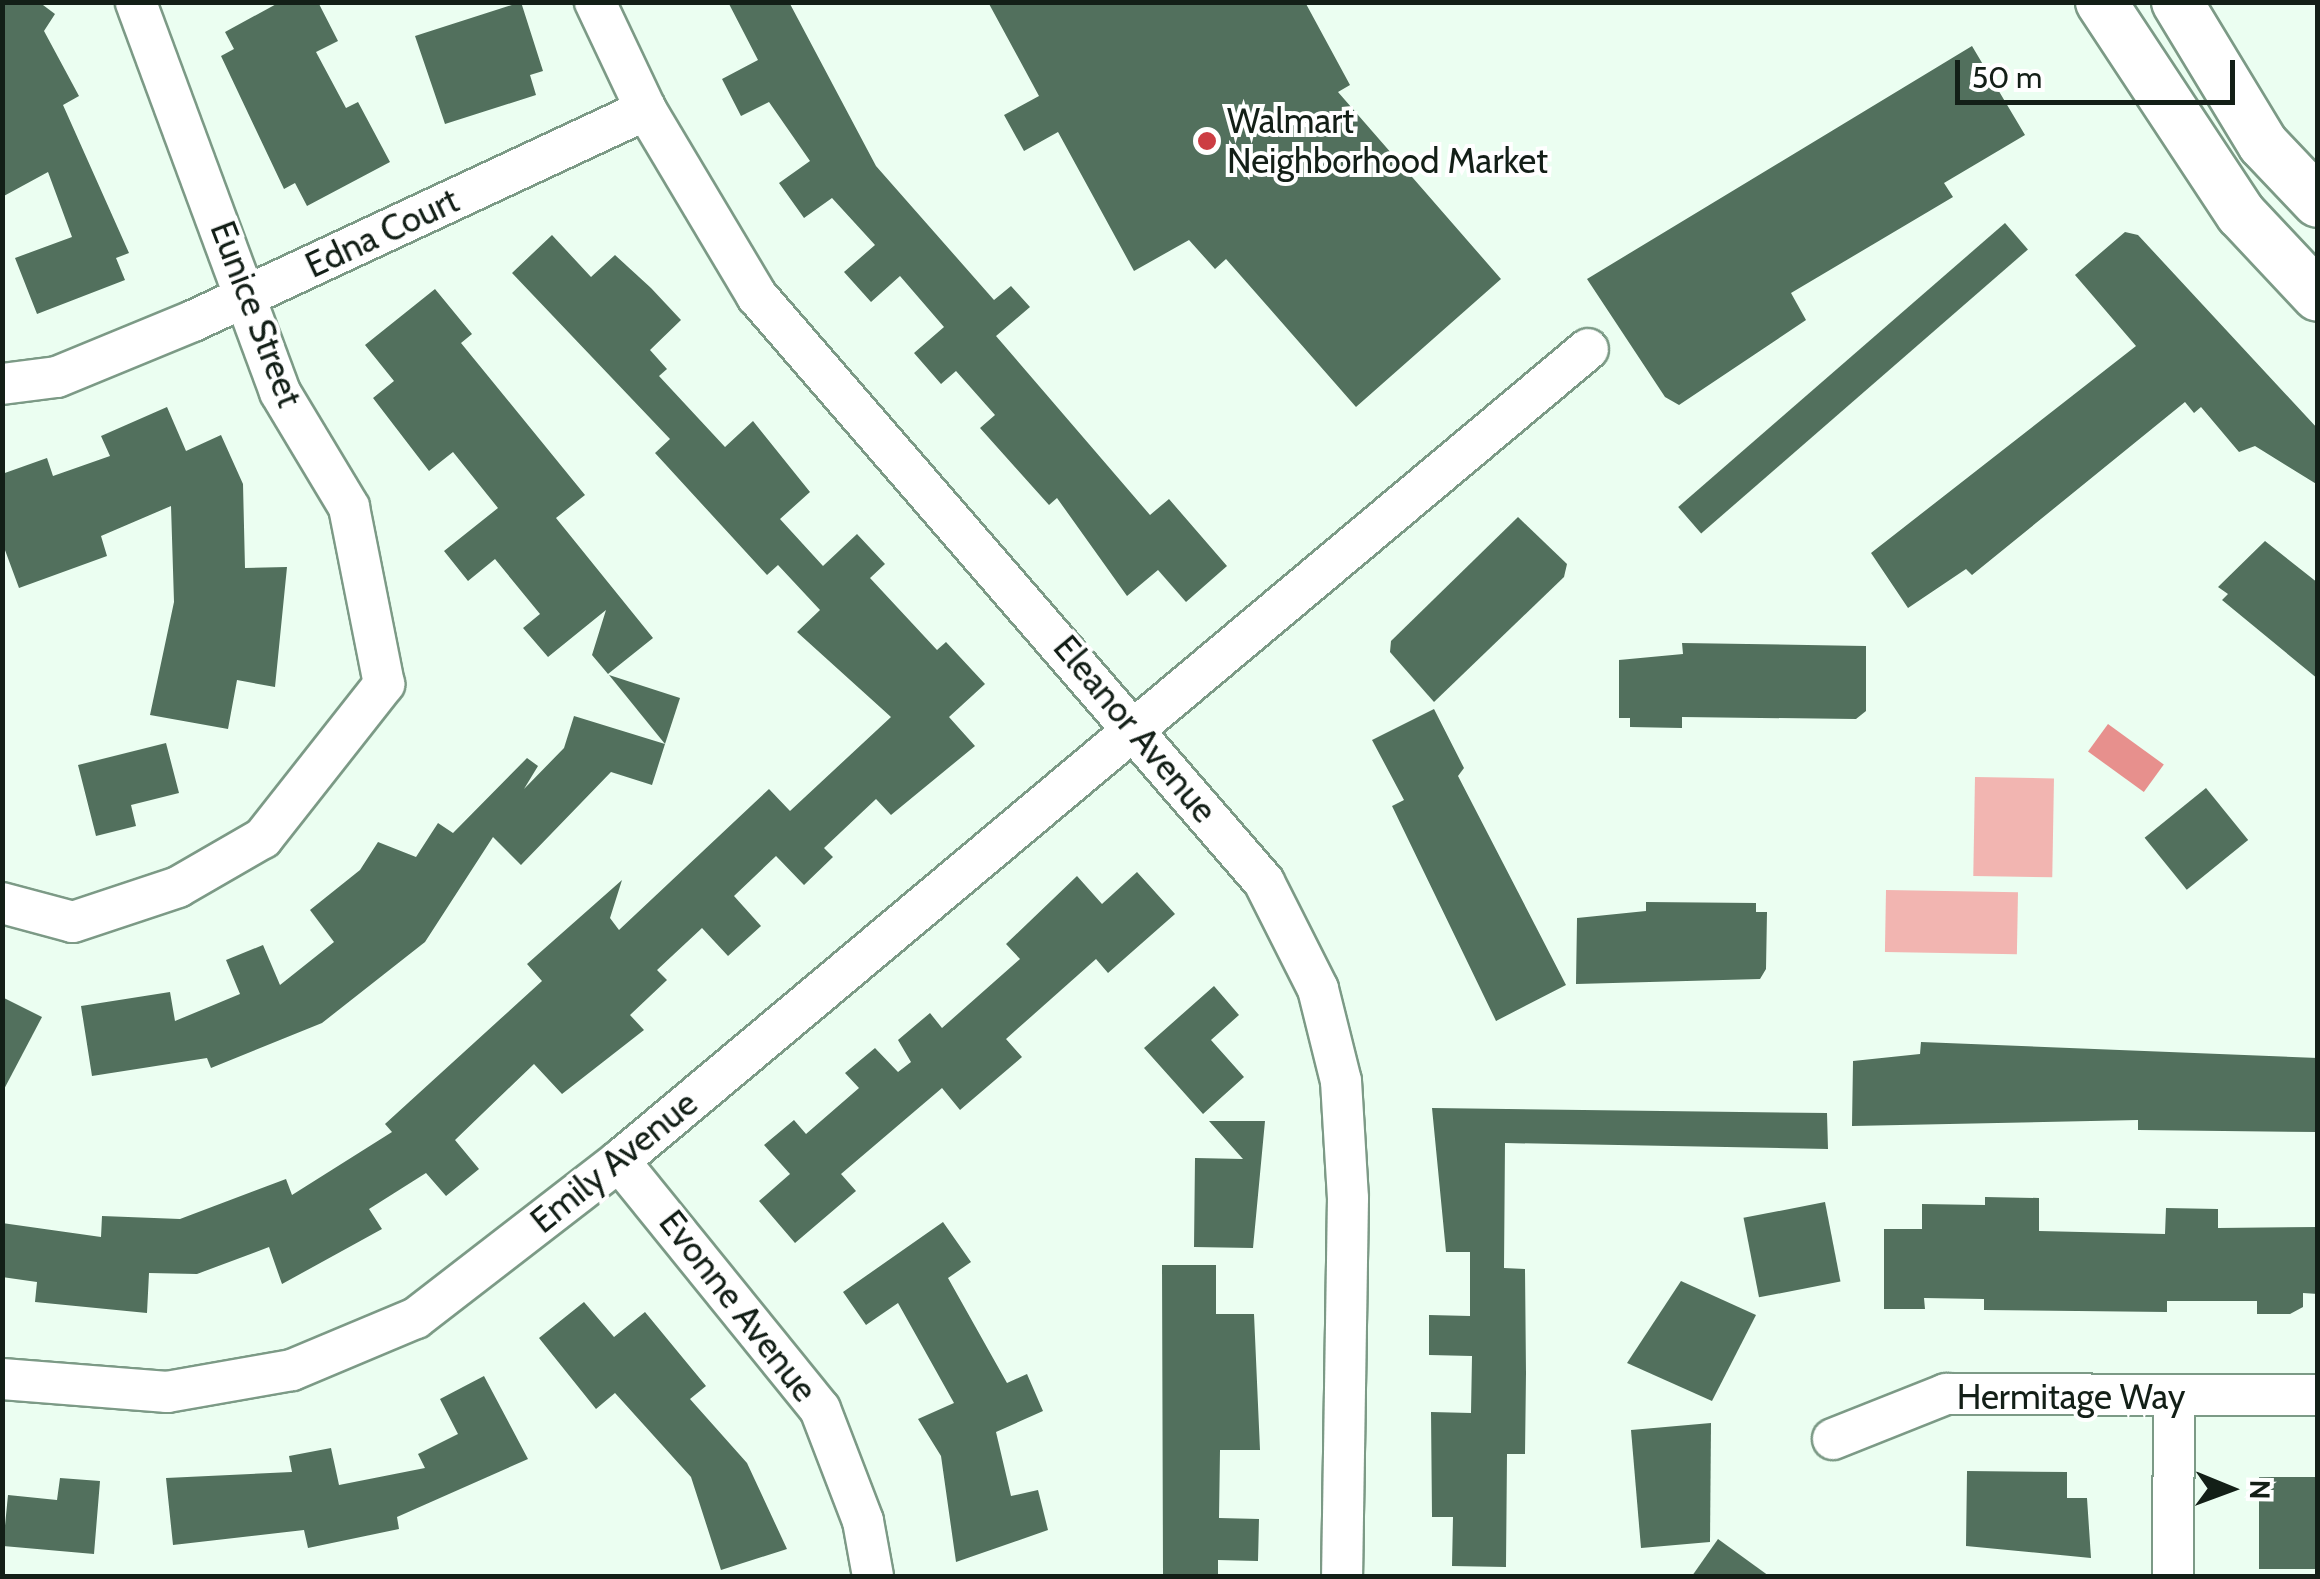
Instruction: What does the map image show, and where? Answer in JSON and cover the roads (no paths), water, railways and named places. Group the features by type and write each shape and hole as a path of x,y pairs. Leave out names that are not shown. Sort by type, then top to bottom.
{"street":[{"name":"Eunice Street","path":"2,903 73,922 178,886 246,848 384,684 350,506 280,392 248,295 136,2"},
{"name":"Eleanor Avenue","path":"595,2 646,110 758,296 1135,728 1264,882 1318,989 1342,1081 1342,1576"},
{"path":"2101,2 2241,214 2318,296"},
{"path":"2177,2 2263,144 2318,202"},
{"name":"Edna Court","path":"2,384 57,376 248,295 646,110"},
{"name":"Emily Avenue","path":"2,1379 167,1392 292,1370 416,1318 619,1161 1588,349"},
{"name":"Evonne Avenue","path":"619,1161 820,1409 863,1522 873,1576"},
{"name":"Hermitage Way","path":"1833,1440 1946,1394 2318,1396"},
{"path":"2173,1576 2174,1397"}],"place":[{"name":"Walmart Neighborhood Market","path":"1207,141"}]}
